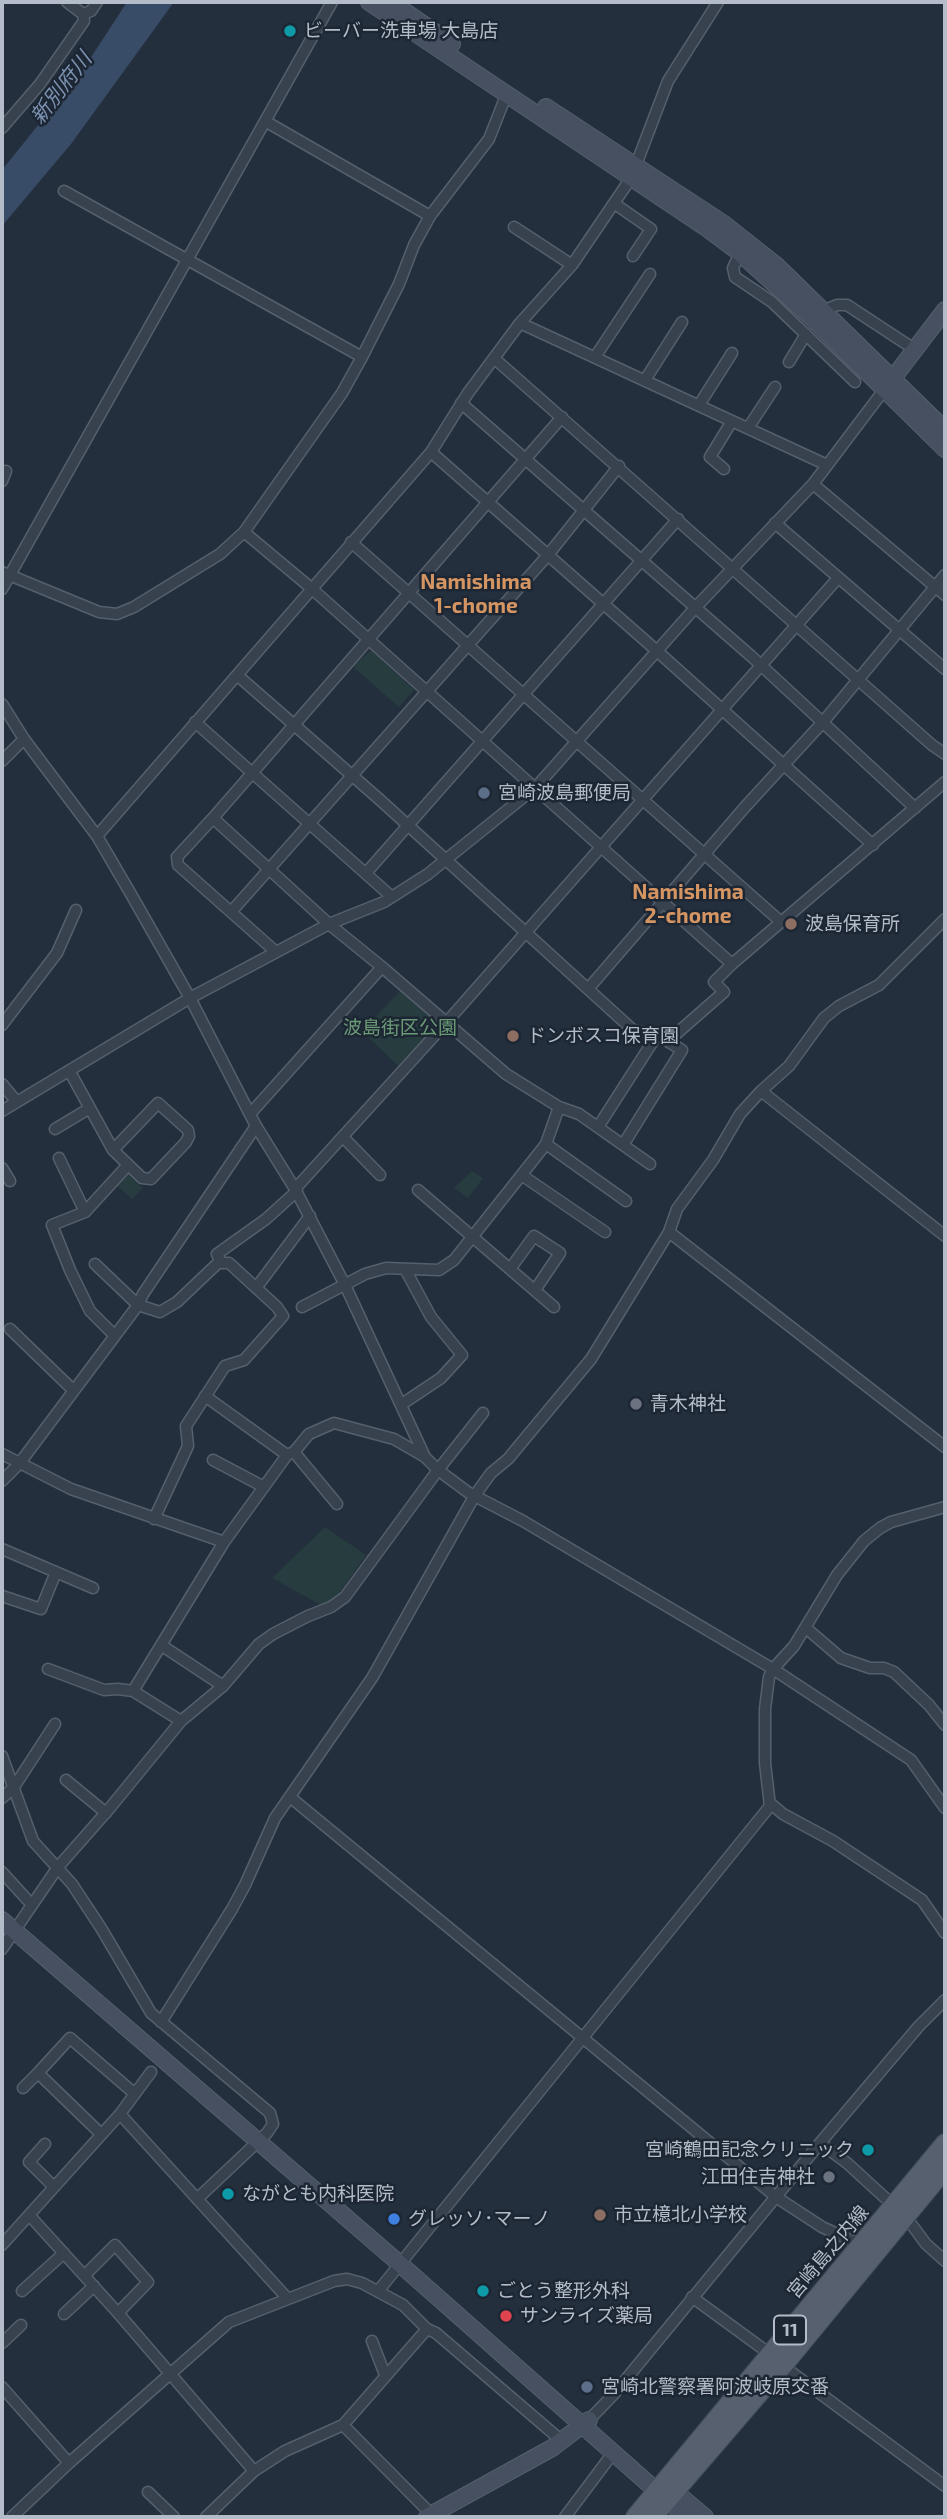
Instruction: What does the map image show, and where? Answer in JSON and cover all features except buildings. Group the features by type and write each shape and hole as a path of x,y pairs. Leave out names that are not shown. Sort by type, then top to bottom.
{"main road":[{"name":"宮崎島之内線","path":"635,2517 666,2491 777,2360 900,2211 945,2143"},
{"name":"宮崎島之内線","path":"777,2360 861,2245 945,2169"},
{"name":"宮崎島之内線","path":"653,2517 666,2491"}],"street":[{"path":"2,128 40,84 85,21 83,14 67,2"},
{"path":"83,14 91,10 97,2"},
{"path":"2,589 6,573 332,2"},
{"path":"369,2 507,93 724,224 776,265 823,311 945,449"},
{"path":"391,2 634,171 740,253 811,318 945,430"},
{"path":"97,836 431,452 461,403 520,323 572,265 615,204 634,171 668,81 718,2"},
{"path":"6,573 99,612 117,614 134,607 220,554 244,532 342,393 398,284 414,245 430,216 489,139 507,93"},
{"path":"265,121 430,216"},
{"path":"64,191 362,357"},
{"path":"615,204 650,229 633,256"},
{"path":"514,227 572,265"},
{"path":"740,253 733,268 735,277 772,302 855,382"},
{"path":"596,357 650,274"},
{"path":"823,311 837,305 847,305 914,349"},
{"path":"2,1111 190,999 329,924 392,897 446,860 536,787 732,567 813,484 945,310"},
{"path":"645,380 682,322"},
{"path":"520,323 827,465"},
{"path":"789,362 806,334"},
{"path":"699,405 732,353"},
{"path":"495,359 945,754"},
{"path":"748,428 775,387"},
{"path":"461,403 761,665 915,807"},
{"path":"276,953 178,865 177,857 562,417"},
{"path":"724,469 709,457 732,421"},
{"path":"431,452 873,845"},
{"path":"230,912 548,555 619,467"},
{"path":"813,484 945,595"},
{"path":"366,873 678,519"},
{"path":"775,523 945,669"},
{"path":"244,532 536,787 732,964"},
{"path":"351,542 780,921"},
{"path":"588,989 823,722 945,575"},
{"path":"221,1263 217,1254 266,1219 296,1190 838,578"},
{"path":"237,675 633,1030 657,1035 682,1050 623,1145"},
{"path":"2,704 24,739 97,836 190,999 256,1126 296,1190 345,1284 425,1457"},
{"path":"195,722 392,897"},
{"path":"2,761 24,739"},
{"path":"668,1041 724,992 714,982 732,964 945,782"},
{"path":"213,818 329,924 506,1074 559,1107 579,1114 650,1164"},
{"path":"2,1025 57,953 76,910"},
{"path":"161,2022 232,1909 275,1818 372,1678 475,1495 491,1473 508,1459 578,1377 669,1232 677,1209 713,1160 740,1114 789,1066 824,1017 879,985 945,919"},
{"path":"250,1114 382,967"},
{"path":"598,1127 657,1035"},
{"path":"71,1072 113,1150 142,1178 151,1179 186,1142 188,1130 158,1103 113,1150"},
{"path":"2,1084 18,1102"},
{"path":"761,1091 945,1236"},
{"path":"302,1307 365,1274 386,1268 439,1270 454,1261 546,1144 559,1107"},
{"path":"55,1129 90,1108"},
{"path":"2,1481 19,1464 138,1305 256,1126"},
{"path":"342,1137 380,1175"},
{"path":"546,1144 626,1201"},
{"path":"59,1158 85,1212"},
{"path":"115,1336 90,1311 69,1270 52,1225 85,1212 128,1165"},
{"path":"2,1168 10,1181"},
{"path":"523,1175 605,1232"},
{"path":"418,1190 554,1307"},
{"path":"256,1288 310,1216"},
{"path":"669,1232 945,1447"},
{"path":"510,1269 534,1236 560,1254 535,1290"},
{"path":"95,1264 138,1305 160,1312 177,1302 218,1263 229,1263 283,1316 244,1360 225,1366 205,1396 186,1426 188,1446 154,1519"},
{"path":"402,1404 442,1378 462,1355 431,1317 405,1269"},
{"path":"10,1329 73,1391"},
{"path":"205,1396 290,1453 337,1504"},
{"path":"2,1949 8,1925 32,1905 58,1867 181,1721 223,1686 272,1634 331,1607 345,1597 438,1470 484,1413"},
{"path":"133,1691 224,1542 264,1487 290,1453 309,1434 334,1423 394,1439 425,1457 469,1493 773,1669 911,1760 941,1790 945,1808"},
{"path":"2,1454 71,1489 224,1542"},
{"path":"213,1461 264,1487"},
{"path":"379,2290 770,1806 765,1763 765,1709 769,1677 806,1628 837,1575 864,1541 891,1522 945,1507"},
{"path":"2,1549 93,1588"},
{"path":"2,1596 41,1609 56,1572"},
{"path":"806,1628 841,1658 870,1668 884,1668 894,1672 929,1705 945,1725"},
{"path":"161,1645 223,1686"},
{"path":"48,1669 104,1690 133,1691 181,1721"},
{"path":"2,1798 14,1787 55,1724"},
{"path":"2,1756 33,1841 58,1867 102,1928 151,2013 270,2113 273,2124 260,2141 197,2199"},
{"path":"66,1780 106,1813"},
{"path":"290,1797 776,2197 822,2227 861,2245"},
{"path":"770,1803 783,1814 833,1841 922,1900 945,1933"},
{"path":"2,1872 32,1905"},
{"path":"8,1925 666,2491 686,2517"},
{"path":"343,2425 431,2516 562,2441 613,2395 820,2143 919,2026 945,2000"},
{"path":"23,2088 71,2038 135,2094"},
{"path":"6,2241 120,2114 151,2072"},
{"path":"38,2073 101,2134"},
{"path":"120,2114 288,2299"},
{"path":"820,2143 847,2163 900,2211 926,2244 945,2261"},
{"path":"45,2144 29,2162 54,2187"},
{"path":"30,2216 170,2372 254,2471"},
{"path":"2,2226 6,2241"},
{"path":"85,2276 115,2245 148,2282 118,2313"},
{"path":"22,2291 64,2253"},
{"path":"12,2517 170,2372 229,2322 334,2281 354,2280 379,2290 403,2305 427,2329 436,2333 562,2441"},
{"path":"64,2314 94,2286"},
{"path":"692,2297 945,2486"},
{"path":"2,2343 21,2325"},
{"path":"206,2517 254,2471 285,2451 343,2425 427,2329"},
{"path":"372,2341 385,2375"},
{"path":"2,2387 69,2463"},
{"path":"585,2422 613,2453 705,2517"},
{"path":"565,2517 613,2453"},
{"path":"148,2492 174,2517"}],"green space":[{"path":"372,650 414,690 399,707 352,666"},
{"name":"波島街区公園","path":"402,989 439,1024 398,1066 362,1031"},
{"path":"472,1171 483,1178 468,1198 454,1188"},
{"path":"127,1173 143,1188 132,1199 116,1185"},
{"path":"325,1527 366,1555 331,1605 321,1605 272,1578"}],"water":[{"path":"127,2 174,2 71,144 2,226 2,170 84,68"}],"place":[{"name":"ビーバー洗車場 大島店","path":"290,31"},
{"name":"宮崎波島郵便局","path":"484,793"},
{"name":"波島保育所","path":"791,924"},
{"name":"ドンボスコ保育園","path":"513,1036"},
{"name":"青木神社","path":"636,1404"},
{"name":"宮崎鶴田記念クリニック","path":"868,2150"},
{"name":"江田住吉神社","path":"829,2177"},
{"name":"ながとも内科医院","path":"228,2194"},
{"name":"市立檍北小学校","path":"600,2215"},
{"name":"グレッソ･マーノ","path":"394,2219"},
{"name":"ごとう整形外科","path":"483,2291"},
{"name":"サンライズ薬局","path":"506,2316"},
{"name":"宮崎北警察署阿波岐原交番","path":"587,2387"}],"district":[{"name":"Namishima 1-chome","path":"476,594"},
{"name":"Namishima 2-chome","path":"688,904"}],"water label":[{"name":"新別府川","path":"61,88"}]}
